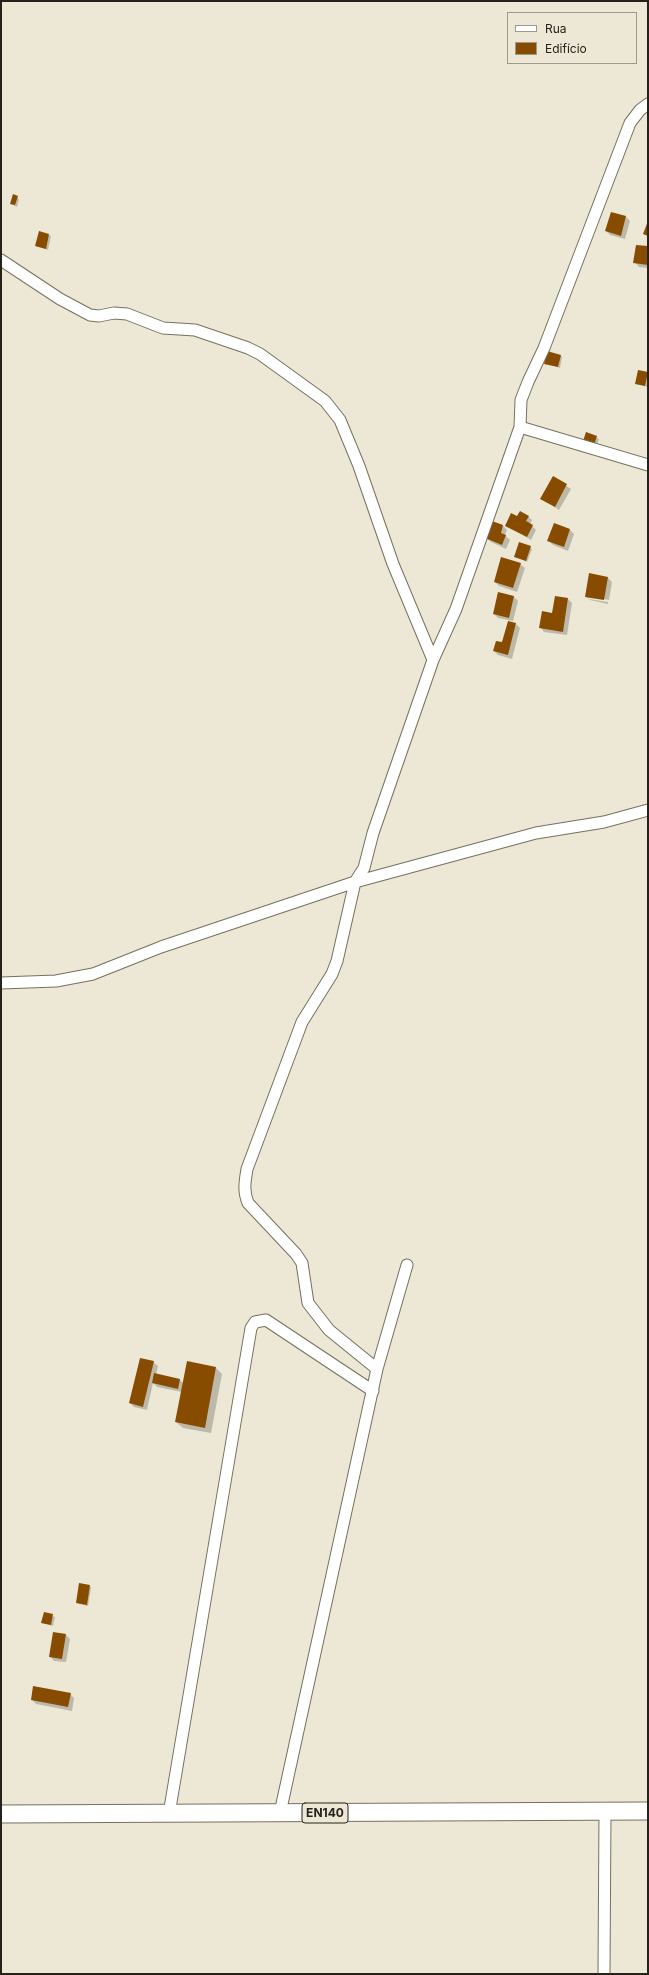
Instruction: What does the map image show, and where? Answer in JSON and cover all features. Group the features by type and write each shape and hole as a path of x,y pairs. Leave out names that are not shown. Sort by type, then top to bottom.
{"main road":[{"name":"EN140","path":"1,1814 648,1811"}],"street":[{"path":"377,1369 329,1330 308,1303 302,1263 296,1254 248,1203 244,1190 247,1169 302,1022 332,974 337,961 355,882 364,868 373,832 433,660 456,609 520,427 522,400 528,382 544,348 630,123 640,110 648,104"},
{"path":"1,260 60,299 90,315 99,316 114,313 127,314 163,328 195,330 248,348 260,354 325,401 340,420 359,466 393,564 433,660"},
{"path":"520,427 648,465"},
{"path":"1,983 56,981 93,974 161,947 355,882 536,833 604,822 648,810"},
{"path":"280,1813 377,1369 407,1265"},
{"path":"169,1814 252,1328 256,1322 266,1320 373,1392"},
{"path":"604,1974 605,1811"}],"building":[{"path":"13,194 18,196 15,205 10,204"},
{"path":"611,212 626,216 621,236 605,231"},
{"path":"648,221 648,236 643,234"},
{"path":"39,231 49,234 46,249 35,246"},
{"path":"636,245 648,246 648,265 633,263"},
{"path":"547,351 561,355 558,367 544,364"},
{"path":"638,370 648,372 645,386 635,384"},
{"path":"586,432 597,436 594,445 583,441"},
{"path":"553,476 567,484 555,507 540,499"},
{"path":"520,511 529,516 526,521 533,525 527,537 505,526 511,513 517,516"},
{"path":"492,521 503,525 501,533 506,535 502,545 485,538"},
{"path":"554,523 570,529 564,547 547,541"},
{"path":"519,542 531,546 526,561 514,557"},
{"path":"501,557 521,563 513,588 494,582"},
{"path":"589,573 608,577 604,600 585,597"},
{"path":"498,592 514,596 509,618 493,614"},
{"path":"555,596 568,598 563,632 539,628 542,611 552,613"},
{"path":"508,621 516,623 508,655 493,651 496,641 502,642"},
{"path":"140,1358 154,1361 143,1407 129,1403"},
{"path":"187,1361 216,1367 205,1428 175,1422"},
{"path":"154,1373 180,1379 178,1389 152,1383"},
{"path":"79,1583 90,1585 87,1605 76,1603"},
{"path":"44,1612 53,1614 51,1625 41,1623"},
{"path":"53,1632 66,1634 62,1659 49,1657"},
{"path":"33,1686 71,1693 68,1707 31,1700"}]}
